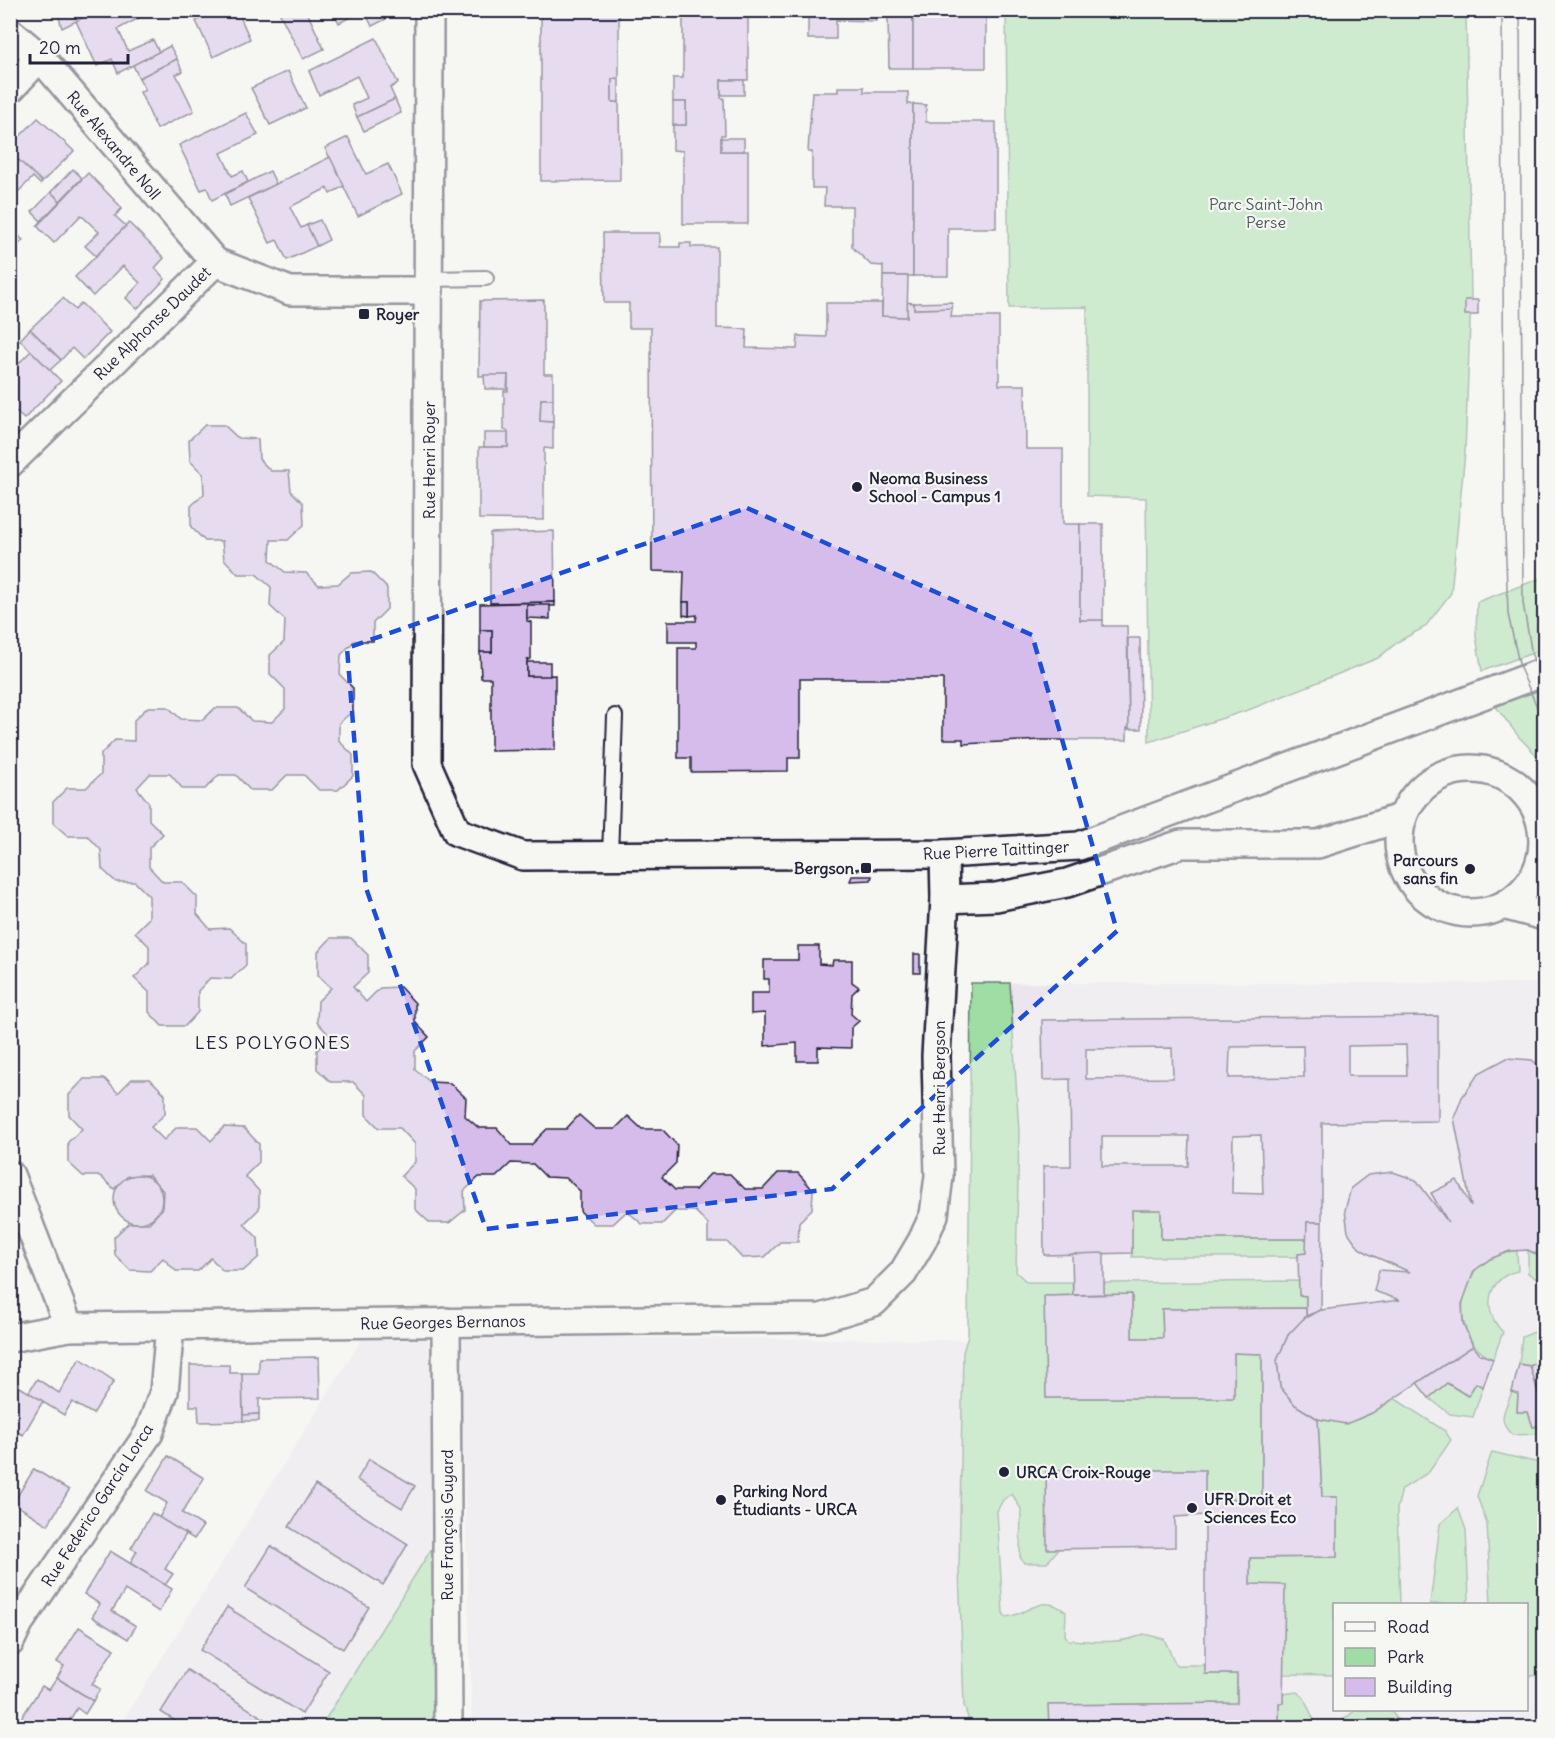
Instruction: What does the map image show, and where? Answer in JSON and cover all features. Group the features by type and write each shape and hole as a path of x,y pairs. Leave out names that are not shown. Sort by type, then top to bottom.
{"street":[{"name":"Rue Henri Royer","path":"429,10 427,764 457,832 523,856"},
{"name":"Rue Alexandre Noll","path":"10,32 40,57 214,262"},
{"path":"10,89 40,57"},
{"name":"Rue Alphonse Daudet","path":"10,463 214,262 290,291 429,285"},
{"name":"Rue Pierre Taittinger","path":"523,856 944,854 1079,846 1545,672"},
{"path":"1508,906 1535,876 1543,854 1543,829 1535,807 1521,788 1493,772 1477,768 1454,770 1431,780 1414,796 1402,817 1398,840 1402,865 1413,886 1431,902 1454,912 1478,914 1508,906 1545,916"},
{"path":"945,899 996,897 1067,883 1181,844 1318,844 1402,817"},
{"name":"Rue Henri Bergson","path":"874,1302 926,1250 934,1215 939,1176 936,1056 945,899 944,854"},
{"path":"10,1175 69,1327"},
{"name":"Rue Georges Bernanos","path":"10,1338 69,1327 821,1318 874,1302"},
{"name":"Rue François Guyard","path":"446,1322 448,1728"},
{"name":"Rue Federico García Lorca","path":"10,1642 19,1623 149,1433 164,1392 170,1326"}],"lane":[{"path":"429,285 486,278"},
{"path":"610,856 615,716"}],"highlighted area":[{"path":"747,508 1032,635 1117,931 832,1189 486,1229 366,888 347,648"}],"shaded area":[{"name":"URCA Croix-Rouge","path":"971,983 1544,983 1544,1727 472,1727 460,1336 968,1340"},
{"path":"362,1339 428,1339 434,1346 441,1727 118,1728"}],"green space":[{"name":"Parc Saint-John Perse","path":"1006,11 1466,11 1471,297 1465,452 1451,593 1425,627 1399,641 1378,658 1251,709 1149,742 1146,498 1087,496 1087,307 1009,308"},
{"path":"1544,577 1544,649 1482,671 1476,636 1477,602"},
{"path":"1544,686 1544,763 1519,737 1496,707"},
{"path":"971,983 1010,983 1019,1132 1016,1272 1027,1282 1072,1282 1073,1295 1045,1296 1046,1398 1234,1398 1234,1353 1262,1354 1262,1498 1205,1500 1205,1470 1047,1470 1059,1548 1047,1563 1024,1563 1020,1557 1021,1509 1012,1494 1003,1500 997,1511 1003,1613 1006,1617 1042,1604 1057,1606 1066,1612 1065,1635 1068,1640 1116,1641 1144,1634 1164,1639 1176,1665 1205,1665 1205,1674 1237,1674 1237,1703 1049,1705 1049,1727 971,1727 964,1705 959,1570 963,1352 968,1336"},
{"path":"1132,1210 1161,1210 1161,1239 1307,1239 1306,1253 1299,1254 1298,1257 1132,1257"},
{"path":"1528,1250 1544,1258 1544,1284 1528,1273"},
{"path":"1510,1251 1517,1251 1518,1271 1499,1280 1491,1296 1492,1314 1496,1324 1503,1332 1493,1359 1473,1344 1467,1333 1463,1309 1464,1296 1468,1283 1481,1264"},
{"path":"1299,1281 1306,1296 1306,1308 1162,1309 1163,1338 1132,1338 1132,1295 1104,1294 1104,1283"},
{"path":"1544,1328 1544,1359 1530,1366 1519,1364 1522,1337"},
{"path":"1447,1383 1467,1396 1476,1383 1483,1387 1473,1417 1450,1414 1429,1398"},
{"path":"1512,1392 1518,1394 1517,1412 1528,1412 1533,1427 1544,1425 1544,1434 1512,1435 1507,1430 1503,1415"},
{"path":"1394,1398 1445,1431 1451,1440 1429,1472 1402,1489 1397,1509 1400,1603 1333,1603 1333,1675 1283,1674 1250,1584 1250,1558 1337,1557 1337,1497 1322,1497 1318,1419 1351,1421 1374,1411"},
{"path":"1492,1452 1544,1464 1544,1675 1528,1676 1528,1603 1491,1603 1487,1524 1477,1496"},
{"path":"1458,1508 1466,1530 1469,1599 1466,1603 1430,1603 1440,1524"},
{"path":"438,1539 441,1727 320,1728 425,1559"},
{"path":"1297,1692 1304,1698 1317,1727 1279,1728 1279,1703 1283,1703 1283,1694"},
{"path":"1355,1711 1391,1711 1403,1727 1334,1727"}],"building":[{"path":"57,10 99,10 62,28"},
{"path":"99,10 154,10 118,29 128,51 153,40 159,52 118,73 112,59 97,66 76,21"},
{"path":"218,10 237,10 250,39 213,57 196,21"},
{"path":"278,10 311,10 307,12 324,49 303,59"},
{"path":"333,10 348,10 351,17 339,23"},
{"path":"364,10 392,10 394,15 372,26"},
{"path":"541,10 619,10 619,78 612,79 612,102 619,102 620,180 541,181"},
{"path":"683,10 748,10 748,80 721,80 725,135 721,135 721,151 748,151 748,224 683,224 683,151 673,150 673,125 686,125 686,102 673,102 673,78 683,78"},
{"path":"808,10 913,10 913,68 889,68 888,17 875,18 876,21 836,20 836,39 808,39"},
{"path":"913,10 986,10 986,68 913,68"},
{"path":"376,38 398,83 390,88 395,99 357,117 352,105 367,98 357,76 319,95 309,71"},
{"path":"170,46 177,59 139,78 133,65"},
{"path":"177,59 183,72 176,74 194,111 157,129 140,92 145,89 139,78"},
{"path":"288,71 306,108 270,125 251,88"},
{"path":"619,78 619,102 612,102 612,79"},
{"path":"721,80 744,80 744,95 721,95"},
{"path":"838,87 864,87 864,92 908,92 908,104 913,104 913,276 883,276 883,266 871,265 852,247 852,206 824,206 825,188 812,188 812,152 808,152 812,92 838,92"},
{"path":"395,99 401,113 364,131 357,117"},
{"path":"673,102 686,102 686,125 673,125"},
{"path":"913,104 926,105 926,122 996,122 996,228 948,228 948,276 913,276"},
{"path":"246,113 258,135 221,153 232,176 243,171 248,182 212,200 207,188 201,190 179,145"},
{"path":"38,118 74,151 42,182 10,152 10,146"},
{"path":"348,137 366,174 388,164 402,194 358,216 325,148"},
{"path":"721,138 744,138 744,151 721,151"},
{"path":"10,152 42,182 40,184 33,177 14,196 10,192"},
{"path":"330,157 344,186 330,194 327,188 290,207 301,228 307,225 317,246 287,260 277,240 270,243 248,198"},
{"path":"73,169 82,178 60,201 51,192"},
{"path":"270,171 276,184 230,206 225,194"},
{"path":"88,173 122,208 115,216 126,226 96,256 85,246 99,232 81,215 54,243 37,226"},
{"path":"51,192 60,201 41,221 32,212"},
{"path":"320,220 329,240 317,246 307,225"},
{"path":"129,223 164,258 155,268 165,279 137,309 126,298 140,283 123,266 93,296 75,277"},
{"path":"10,228 23,240 10,253"},
{"name":"Neoma Business School - Campus 1","path":"603,233 660,233 660,247 680,247 680,243 691,243 691,247 717,247 717,328 747,329 746,348 797,349 798,336 826,337 826,303 882,303 882,316 907,317 906,302 914,303 914,309 952,308 951,317 999,317 999,385 1025,385 1026,449 1063,449 1063,524 1080,524 1080,620 1103,620 1103,626 1127,626 1129,729 1127,728 1127,740 1041,740 963,744 963,739 943,739 943,679 800,679 800,758 788,758 788,771 691,772 691,758 678,758 678,648 696,648 696,642 668,642 668,621 696,621 697,615 689,616 689,602 683,602 684,572 652,571 651,328 629,328 629,303 604,303"},
{"path":"883,276 908,276 907,317 882,316"},
{"path":"63,298 75,310 81,303 110,332 83,359 72,348 61,360 30,329"},
{"path":"544,300 544,374 553,374 553,399 541,399 540,421 553,422 553,449 544,448 544,520 479,519 479,447 508,447 508,431 504,430 504,391 508,391 508,375 479,376 480,301"},
{"path":"1465,300 1478,300 1478,315 1465,315"},
{"path":"952,302 952,308 914,309 914,303"},
{"path":"30,329 61,360 50,370 20,340"},
{"path":"31,351 61,381 24,419 10,406 10,372"},
{"path":"484,375 508,375 507,389 485,389"},
{"path":"541,399 553,399 553,422 540,421"},
{"path":"205,425 224,425 238,438 258,439 259,459 271,471 289,471 291,491 303,503 304,525 288,540 271,540 270,560 285,572 306,573 319,585 338,584 351,573 371,572 387,588 387,609 373,623 373,641 354,641 341,655 340,675 353,688 353,711 339,723 339,741 353,755 353,776 338,790 319,790 304,775 287,775 272,790 250,790 236,775 219,775 205,789 183,789 170,774 150,774 137,788 149,803 149,820 163,834 149,848 149,867 163,882 182,882 197,897 197,914 210,929 229,928 246,944 246,965 231,979 210,978 198,991 198,1012 185,1026 162,1026 149,1012 149,992 134,978 149,964 149,946 135,932 149,918 149,896 135,882 116,882 102,869 101,850 88,836 68,836 53,823 53,802 67,788 86,788 101,774 101,754 115,740 134,741 134,720 148,707 168,707 181,719 203,720 215,708 238,708 252,721 272,722 285,709 285,689 270,674 270,655 284,642 285,620 270,606 271,587 256,574 238,574 224,559 222,541 205,541 191,527 191,506 204,494 203,474 190,461 189,440"},
{"path":"484,433 508,433 508,447 484,447"},
{"path":"1080,524 1103,524 1103,620 1080,620"},
{"path":"554,531 555,602 490,603 490,533"},
{"path":"555,602 555,606 527,605 527,621 531,622 531,659 527,660 527,676 555,675 555,750 491,751 491,678 481,678 480,652 492,652 492,630 480,630 480,604"},
{"path":"683,602 689,602 689,616 683,615"},
{"path":"527,605 550,605 550,619 527,618"},
{"path":"480,630 492,630 492,652 480,652"},
{"path":"1128,638 1140,638 1141,729 1129,729"},
{"path":"527,662 550,662 550,676 527,676"},
{"path":"852,876 872,876 871,880 850,881"},
{"path":"331,938 351,938 368,955 368,973 353,987 366,1002 380,988 400,987 415,1003 415,1022 429,1037 415,1051 415,1069 430,1082 450,1083 466,1098 465,1116 479,1128 497,1128 512,1145 531,1145 547,1129 566,1129 579,1115 595,1129 615,1129 628,1116 642,1129 662,1129 677,1145 676,1163 662,1177 675,1190 695,1190 710,1174 730,1174 745,1189 763,1189 778,1173 798,1173 813,1190 812,1209 799,1222 798,1242 780,1242 765,1257 742,1258 727,1242 708,1242 708,1224 695,1211 675,1211 662,1224 642,1224 627,1211 613,1224 594,1224 580,1211 580,1191 566,1178 546,1177 533,1164 511,1163 496,1177 479,1177 464,1191 465,1210 449,1223 430,1223 415,1209 415,1189 401,1176 415,1162 415,1144 400,1128 379,1128 366,1115 366,1095 353,1082 331,1082 317,1069 317,1050 331,1037 317,1022 318,1001 331,988 318,975 318,952"},
{"path":"798,946 819,946 819,964 832,965 833,960 852,960 852,982 859,987 852,994 851,1014 859,1021 851,1028 851,1048 818,1047 818,1061 797,1061 797,1043 765,1046 765,1013 751,1014 751,993 769,993 769,979 764,979 764,960 798,960"},
{"path":"914,954 920,954 920,973 914,973"},
{"path":"1438,1016 1438,1121 1322,1123 1322,1222 1307,1222 1307,1239 1161,1239 1161,1210 1132,1210 1132,1253 1044,1255 1043,1166 1071,1166 1070,1079 1043,1080 1042,1020","holes":["1406,1045 1407,1076 1348,1076 1348,1046","1303,1046 1304,1077 1229,1078 1230,1047","1172,1048 1173,1078 1086,1079 1086,1049","1261,1135 1263,1194 1232,1193 1233,1136","1102,1136 1189,1136 1188,1166 1102,1166"]},
{"path":"1507,1058 1532,1060 1544,1070 1544,1258 1528,1250 1510,1251 1490,1259 1474,1271 1462,1304 1463,1323 1473,1346 1372,1413 1346,1424 1318,1419 1295,1405 1280,1387 1277,1360 1288,1335 1297,1322 1321,1310 1400,1300 1374,1291 1379,1270 1410,1272 1359,1248 1348,1232 1345,1210 1351,1188 1368,1175 1393,1172 1416,1180 1448,1222 1431,1193 1457,1180 1471,1206 1454,1118 1462,1097 1479,1073"},
{"path":"84,1079 105,1079 118,1093 132,1079 150,1079 165,1094 165,1114 151,1127 164,1140 177,1127 197,1127 211,1141 224,1127 244,1128 259,1144 259,1162 245,1176 259,1191 259,1209 244,1224 258,1238 259,1257 243,1271 223,1271 211,1258 198,1271 176,1271 163,1258 150,1271 130,1270 115,1255 114,1237 129,1223 149,1223 162,1209 163,1191 149,1175 128,1176 114,1189 100,1176 83,1176 68,1162 68,1142 82,1129 69,1115 69,1095"},
{"path":"133,1175 143,1175 158,1185 162,1199 161,1208 152,1219 143,1223 133,1223 118,1213 114,1204 114,1194 124,1179"},
{"path":"1307,1222 1322,1222 1321,1310 1306,1316 1306,1296 1299,1295 1298,1254 1306,1253"},
{"path":"1104,1253 1104,1294 1073,1295 1072,1254"},
{"name":"UFR Droit et Sciences Eco","path":"1132,1294 1132,1338 1163,1338 1162,1309 1306,1308 1306,1316 1288,1335 1277,1360 1280,1387 1295,1405 1318,1419 1322,1497 1337,1497 1337,1557 1250,1558 1250,1584 1285,1585 1283,1703 1279,1703 1279,1728 1049,1728 1048,1705 1237,1703 1237,1674 1205,1674 1205,1515 1175,1517 1175,1547 1047,1549 1046,1470 1205,1470 1205,1500 1262,1498 1262,1354 1234,1353 1234,1398 1046,1398 1044,1296"},
{"path":"1473,1346 1480,1354 1493,1359 1483,1387 1476,1383 1468,1396 1447,1383 1429,1398 1417,1383"},
{"path":"319,1357 320,1398 259,1399 259,1414 243,1415 242,1373 259,1373 259,1358"},
{"path":"80,1358 114,1381 93,1414 72,1402 64,1415 28,1393 37,1379 59,1393"},
{"path":"1544,1359 1544,1412 1530,1366"},
{"path":"1519,1364 1530,1366 1544,1412 1544,1425 1533,1427 1528,1412 1517,1412 1518,1394 1512,1392"},
{"path":"190,1365 229,1365 230,1373 242,1373 243,1421 199,1422 198,1406 190,1406"},
{"path":"10,1381 43,1401 23,1435 16,1431 10,1439"},
{"path":"259,1414 259,1421 243,1421 243,1415"},
{"path":"168,1456 204,1478 182,1513 203,1526 194,1539 159,1518 167,1503 147,1491"},
{"path":"369,1459 415,1486 402,1508 357,1480"},
{"path":"34,1469 69,1490 48,1525 13,1503"},
{"path":"315,1485 408,1544 383,1585 289,1527"},
{"path":"152,1513 186,1534 165,1569 173,1574 165,1585 130,1563 137,1551 131,1548"},
{"path":"271,1546 369,1607 343,1649 245,1588"},
{"path":"110,1551 172,1589 159,1612 125,1590 112,1611 136,1626 128,1639 92,1617 100,1604 84,1594"},
{"path":"227,1607 329,1671 302,1714 200,1650"},
{"path":"79,1627 114,1649 92,1684 100,1689 93,1701 57,1678 64,1666 57,1662"},
{"path":"187,1670 279,1728 186,1728 161,1712"},
{"path":"57,1678 93,1701 85,1714 77,1708 65,1728 33,1728 20,1720 42,1686 49,1690"}],"tram line":[{"path":"1502,10 1504,506 1508,614 1520,668 1544,723"},
{"path":"1520,10 1523,603 1532,655 1544,687"}],"place":[{"name":"Royer","path":"364,314"},
{"name":"Neoma Business School - Campus 1","path":"857,487"},
{"name":"Bergson","path":"866,868"},
{"name":"Parcours sans fin","path":"1470,869"},
{"name":"URCA Croix-Rouge","path":"1004,1472"},
{"name":"Parking Nord Étudiants - URCA","path":"721,1500"},
{"name":"UFR Droit et Sciences Eco","path":"1192,1508"}],"district":[{"name":"LES POLYGONES","path":"273,1042"}]}
